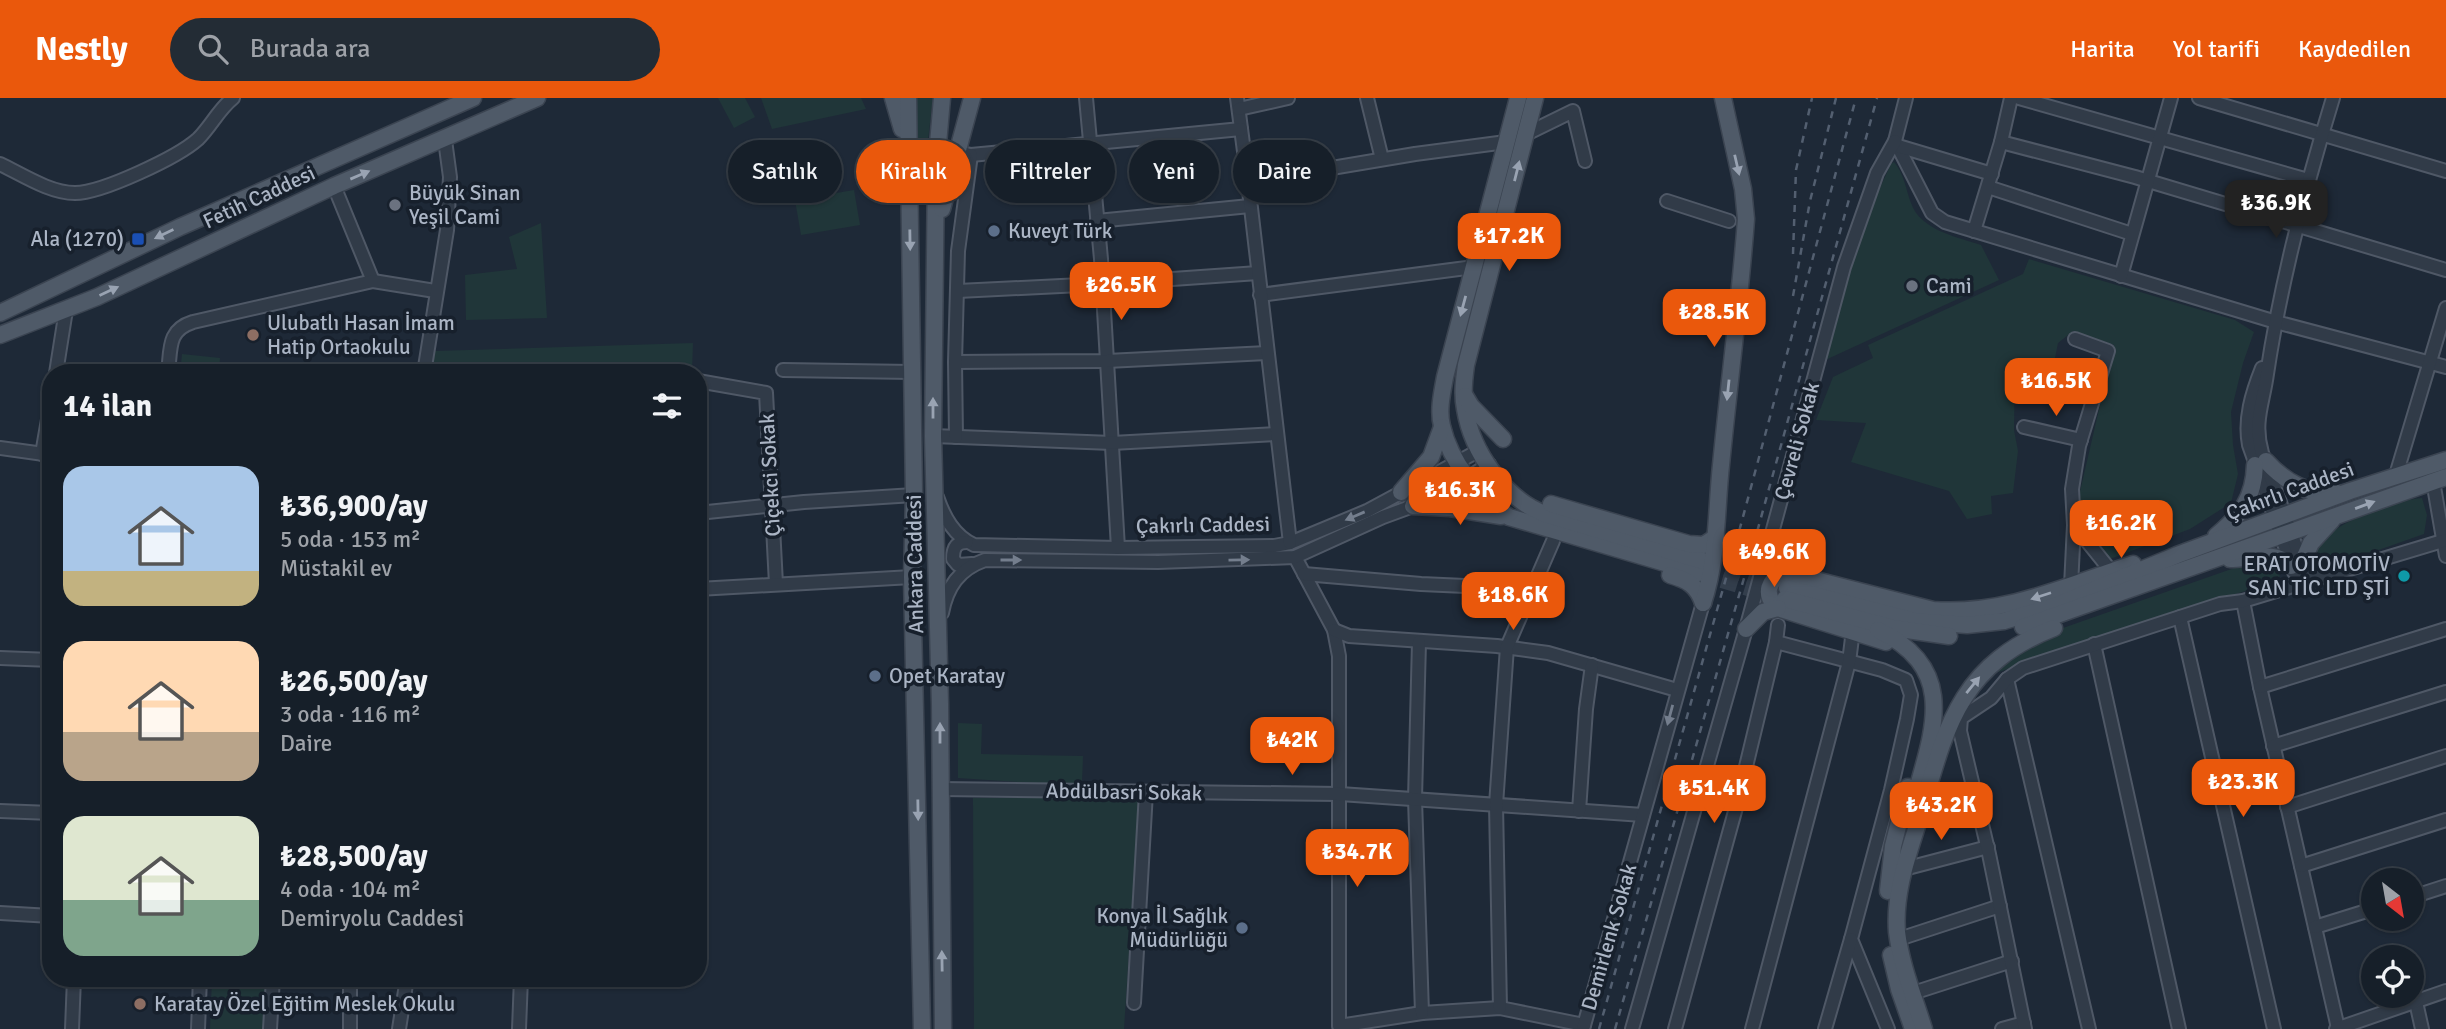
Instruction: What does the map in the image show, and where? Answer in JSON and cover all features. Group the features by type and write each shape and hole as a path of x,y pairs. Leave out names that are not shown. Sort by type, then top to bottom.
{"main road":[{"name":"Fetih Caddesi","path":"0,335 66,310 334,186 537,98"},
{"path":"893,98 905,140"},
{"name":"Ankara Caddesi","path":"908,98 908,140"},
{"name":"Ankara Caddesi","path":"942,98 936,167 934,242 933,436 943,1029"},
{"path":"966,140 972,98"},
{"path":"1413,506 1450,508 1509,517 1701,567 1535,510 1515,498 1480,450 1467,418 1464,393 1466,365 1535,98"},
{"path":"1703,603 1713,570 1718,492 1746,219 1743,190 1723,98"},
{"path":"1401,492 1431,457 1442,427 1444,377 1518,99"},
{"name":"Fetih Caddesi","path":"0,313 180,227 465,100"},
{"name":"Ankara Caddesi","path":"909,203 914,495 912,577 922,1029"},
{"path":"934,242 947,203"},
{"path":"1464,393 1471,406 1503,439"},
{"path":"1442,427 1458,461 1484,499 1522,527 1553,541 1684,579 1696,588 1703,603"},
{"name":"Çakırlı Caddesi","path":"1783,599 1912,632 1950,636 1987,634 2042,622 2164,576 2280,517 2446,460"},
{"path":"2212,551 2242,510 2253,489 2260,463 2307,490 2326,494 2350,491"},
{"path":"1492,470 1516,491 1538,500 1689,544 1704,544 1716,537"},
{"name":"Çakırlı Caddesi","path":"1783,599 1915,621 1950,625 1986,624 2038,612 2177,555 2212,551 2286,533 2439,479"},
{"path":"2212,551 2274,557 2297,564 2311,542 2337,515"},
{"path":"1769,545 1783,599"},
{"path":"1746,629 1763,612 1783,599 1953,611 2010,605 2111,571 2177,555"},
{"path":"1924,1029 1899,939 1898,897 1945,732 1964,697 1978,679 1994,662 2019,643 2131,599 2164,576"},
{"path":"1783,599 1886,642 1907,660 1920,679 1925,698 1924,723 1893,846 1888,891 1889,942 1910,1026"},
{"path":"1847,616 1884,633 1910,650 1928,675 1933,690 1935,705 1931,737 1888,891"}],"street":[{"path":"0,164 55,189 74,193 89,191 151,168 183,150 199,138 233,98"},
{"path":"1086,98 1090,140"},
{"path":"1242,140 1238,103 1288,98"},
{"path":"1367,98 1381,159"},
{"name":"Çevreli Sokak","path":"1632,1029 1746,629 1844,267 1877,173 1897,144 1906,98"},
{"path":"1974,231 2001,142 2011,98"},
{"path":"2019,98 2308,180"},
{"path":"2121,276 2171,98"},
{"path":"2199,98 2446,171"},
{"path":"2303,583 2305,576 2297,564 2248,436 2247,421 2258,376 2268,355 2296,226 2333,98"},
{"path":"1526,134 1573,111 1585,161"},
{"path":"1115,142 1241,129"},
{"path":"425,364 447,230 450,192 445,140"},
{"path":"1336,167 1506,142"},
{"path":"2001,142 2146,180 2446,270"},
{"path":"1897,144 1992,174"},
{"path":"1897,144 1932,214 1945,222 2276,321 2446,367"},
{"path":"334,186 373,281"},
{"path":"1987,187 2132,234"},
{"path":"1667,201 1729,221"},
{"path":"956,438 955,362 961,203"},
{"path":"1095,203 1118,548"},
{"path":"1250,203 1290,543"},
{"path":"1097,221 1250,206"},
{"path":"1261,295 1474,267"},
{"path":"958,290 1101,285 1258,273"},
{"path":"169,364 172,342 178,327 193,322 373,281 435,291"},
{"path":"2396,475 2446,308"},
{"path":"57,364 66,310"},
{"path":"2071,586 2074,525 2072,489 2081,440 2109,351 2076,339"},
{"path":"955,362 1107,360 1267,353"},
{"path":"783,370 912,372"},
{"name":"Çiçekci Sokak","path":"707,383 766,393 776,584"},
{"path":"2024,427 2081,440"},
{"path":"933,436 1112,443 1276,433"},
{"path":"0,448 42,453"},
{"name":"Çakırlı Caddesi","path":"967,542 985,547 1274,546 1290,543 1367,511 1480,450"},
{"name":"Çakırlı Caddesi","path":"972,564 985,560 1158,562 1295,557 1413,506 1468,478 1492,470"},
{"path":"2439,479 2446,556"},
{"path":"935,491 948,522 967,542"},
{"path":"707,512 914,495"},
{"path":"2074,525 2111,571"},
{"path":"2003,1029 2024,1026 1988,847 1960,731 1961,718 1991,698 2007,679 2023,668 2220,604 2243,601 2444,540"},
{"path":"1500,1008 1496,805 1507,648 1553,541"},
{"path":"967,542 956,545 953,559 958,565 972,564"},
{"path":"1295,557 1334,630 1339,656 1339,1026 1422,1013 1500,1008 1584,1027"},
{"path":"938,631 950,586 972,564"},
{"path":"1304,574 1421,584 1532,589"},
{"path":"707,588 912,577"},
{"path":"1675,1029 1737,804 1776,642 1783,599"},
{"path":"2243,601 2337,1029 2398,1008"},
{"name":"Demirlenk Sokak","path":"1584,1027 1703,603"},
{"path":"2180,617 2274,1029"},
{"path":"2260,687 2446,629"},
{"path":"1334,630 1349,636 1548,653 1677,691"},
{"path":"1752,1029 1849,662 1852,638"},
{"path":"1419,642 1415,799 1422,1013"},
{"path":"1776,642 1882,670 1906,680 1911,695 1891,790 1825,1029"},
{"path":"2094,644 2179,1029"},
{"path":"0,657 42,659"},
{"path":"1579,811 1592,665"},
{"path":"2007,679 2089,1029"},
{"path":"2273,747 2446,692"},
{"path":"2287,807 2446,756"},
{"name":"Abdülbasri Sokak","path":"940,789 1340,794 1643,816"},
{"path":"1134,1003 1146,792"},
{"path":"0,811 42,813"},
{"path":"2301,866 2446,820"},
{"path":"1904,869 1988,847"},
{"path":"2424,893 2446,886"},
{"path":"1899,939 2000,906"},
{"path":"0,913 42,915"},
{"path":"2315,927 2361,913"},
{"path":"1851,939 1888,1029"},
{"path":"1913,993 2012,961"},
{"path":"72,1029 74,987"},
{"path":"198,1029 200,987"},
{"path":"270,1029 272,987"},
{"path":"350,987 350,1029"},
{"path":"399,1029 406,987"},
{"path":"519,1029 521,987"},
{"path":"2424,999 2446,991"},
{"path":"2417,1008 2422,1029"}],"green space":[{"path":"718,98 745,98 755,117 734,128"},
{"path":"761,98 861,98 866,109 772,129"},
{"path":"913,98 933,98 928,140 915,140"},
{"path":"1894,162 1911,203 1922,220 1940,231 1981,245 1999,280 1821,362 1859,233"},
{"path":"854,190 860,225 801,235 796,203 842,203 842,192"},
{"path":"541,223 547,318 466,320 465,275 517,269 509,237"},
{"path":"2029,259 2235,320 2254,332 2231,412 2238,474 2231,503 2190,529 2110,559 2088,526 2078,500 2114,345 2073,331 2058,343 2053,368 2015,369 2014,430 2018,451 2013,493 1991,496 1992,514 1967,519 1949,491 1851,462 1866,423 1816,420 1833,377 1873,358 1868,345 2023,274"},
{"path":"693,343 692,364 433,364 435,351"},
{"path":"182,354 220,358 220,364 181,364"},
{"path":"2422,498 2427,515 2424,534 2330,567 2323,567 2315,561 2313,555 2320,542 2341,526 2383,507"},
{"path":"2268,561 2278,565 2280,574 2276,582 2164,615 1999,672 1993,671 2000,663 2060,629 2240,566"},
{"path":"958,723 982,724 981,754 1083,756 1082,783 958,778"},
{"path":"973,798 1139,798 1124,1029 974,1029"},
{"path":"212,987 265,987 263,1029 210,1029"}],"tunnel":[{"path":"1703,561 1774,584"},
{"path":"1699,573 1771,595"}],"railway":[{"path":"1793,254 1796,170 1812,98"},
{"path":"1793,296 1810,201 1836,98"},
{"path":"1599,1029 1737,539 1856,98"},
{"path":"1615,1029 1754,543 1877,98"}],"place":[{"name":"Büyük Sinan Yeşil Cami","path":"395,205"},
{"name":"Kuveyt Türk","path":"994,231"},
{"name":"Ala (1270)","path":"138,239"},
{"name":"Cami","path":"1912,286"},
{"name":"Ulubatlı Hasan İmam Hatip Ortaokulu","path":"253,335"},
{"name":"ERAT OTOMOTİV SAN TİC LTD ŞTİ","path":"2404,576"},
{"name":"Opet Karatay","path":"875,676"},
{"name":"Konya İl Sağlık Müdürlüğü","path":"1242,928"},
{"name":"Karatay Özel Eğitim Meslek Okulu","path":"140,1004"}]}
